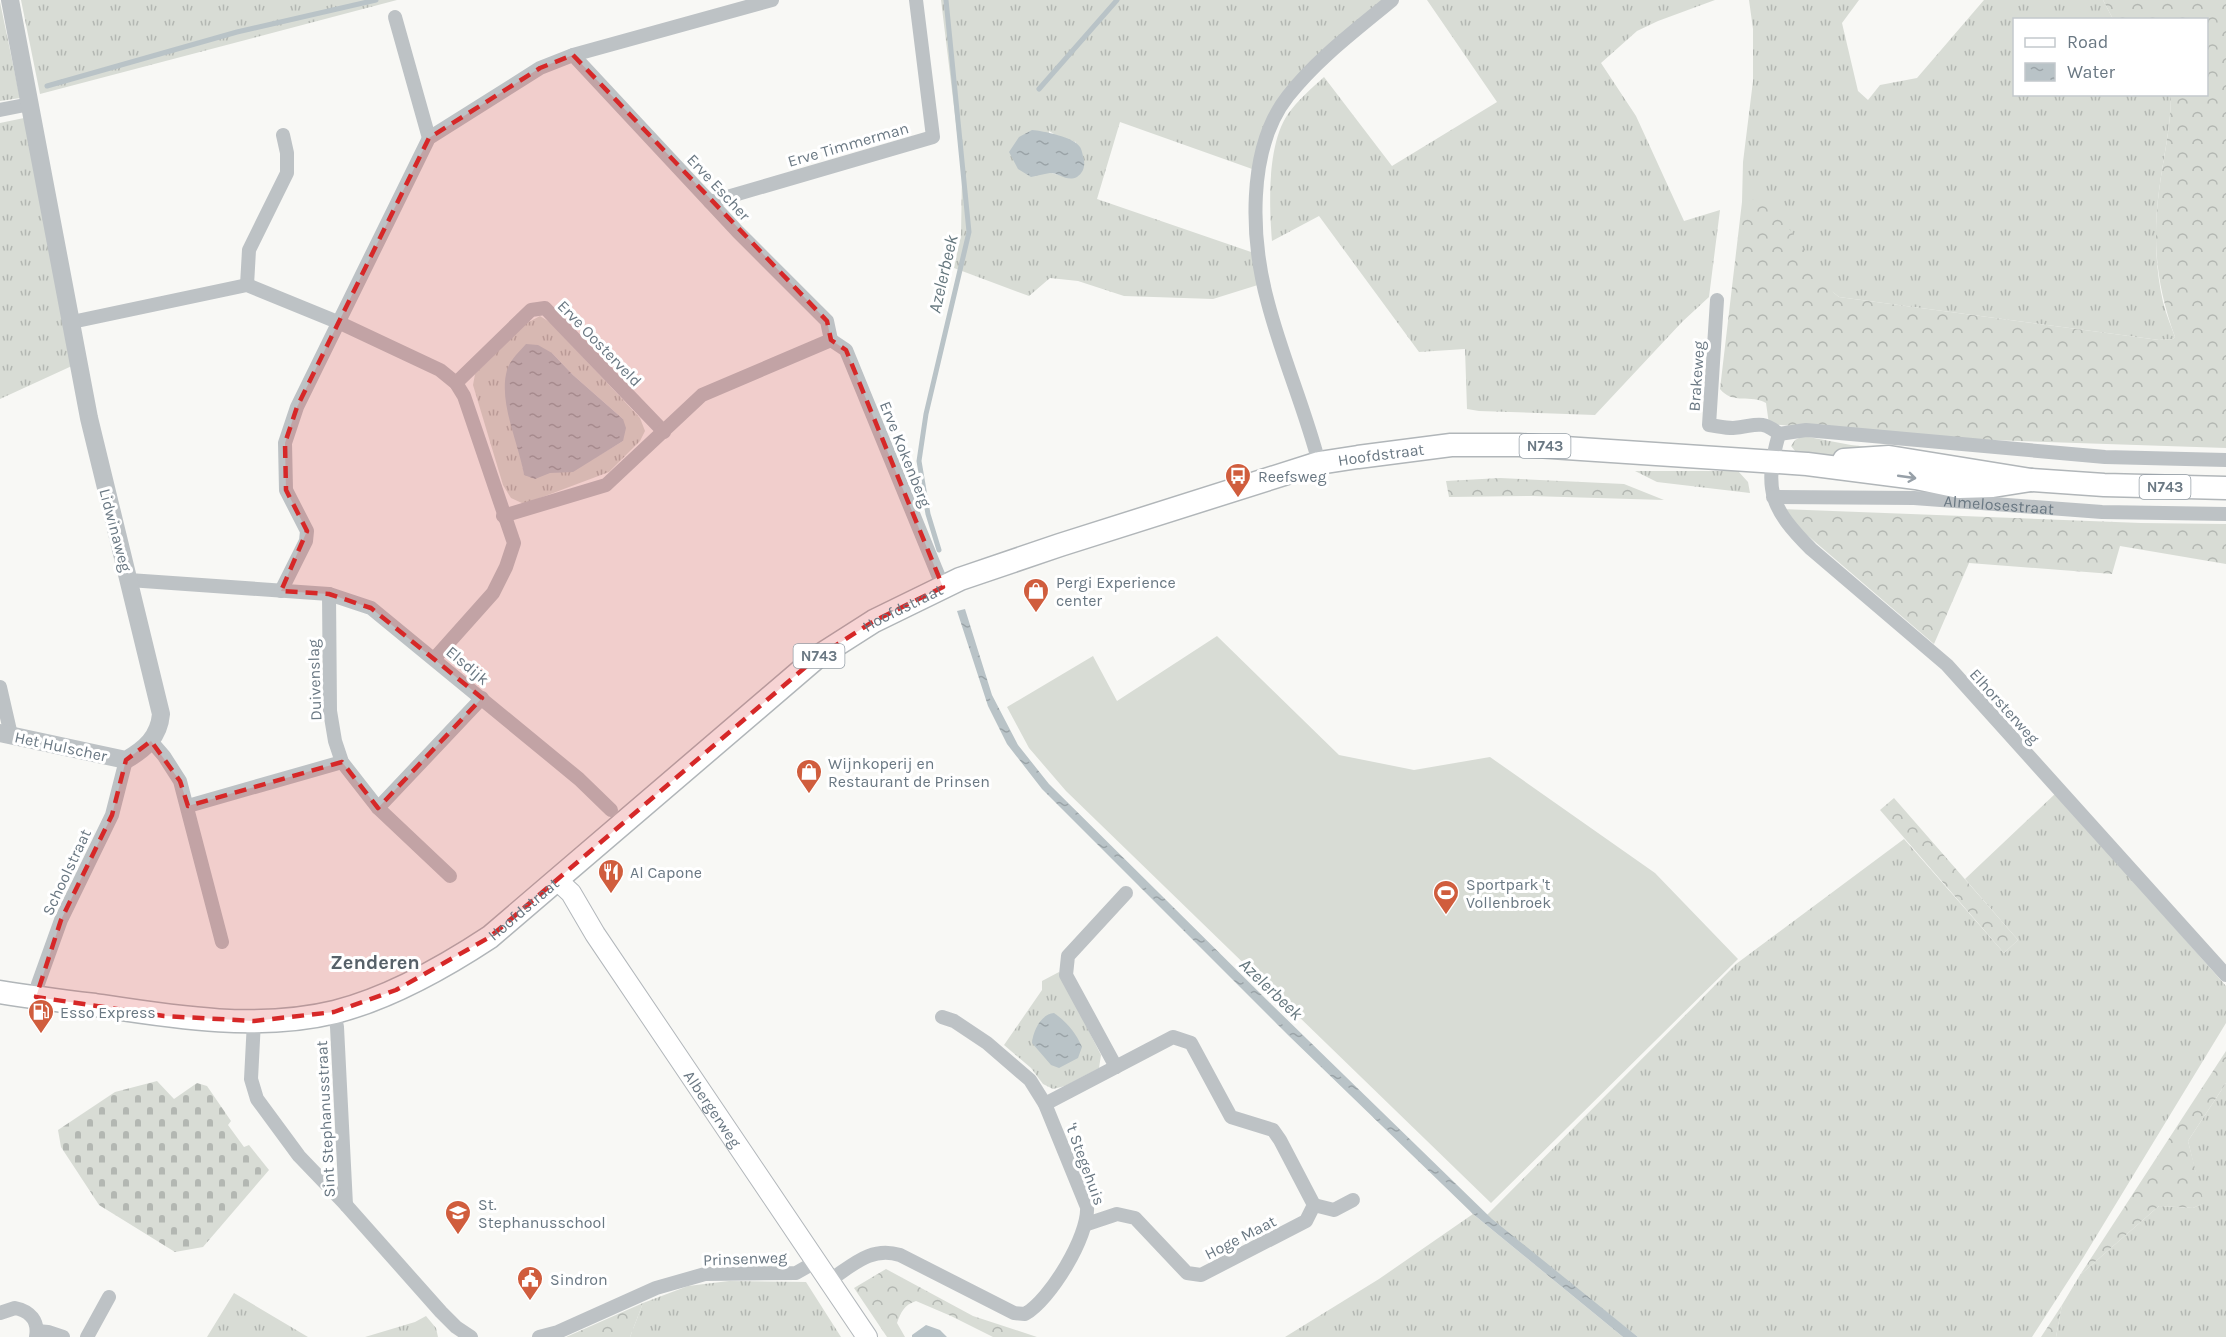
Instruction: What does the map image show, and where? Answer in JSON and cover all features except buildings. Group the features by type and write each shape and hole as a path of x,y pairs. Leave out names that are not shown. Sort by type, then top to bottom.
{"main road":[{"name":"Hoofdstraat","path":"0,992 164,1016 254,1021 308,1017 334,1012 396,990 452,963 490,937 816,658 874,621 970,575 1319,463 1451,445 1508,445 1771,462"},
{"name":"Almelosestraat","path":"1771,462 1807,464 1916,478 1959,487 1993,486 2031,480 2104,485 2226,488"},
{"name":"Albergerweg","path":"558,881 571,894 647,1012 867,1337"}],"street":[{"name":"Lidwinaweg","path":"10,0 89,418 161,714 160,726 151,741"},
{"path":"281,591 306,541 307,531 286,490 285,443 297,406 340,323 429,138 540,68 573,55 772,0"},
{"name":"Erve Timmerman","path":"710,202 933,137 916,0"},
{"path":"1319,463 1268,302 1259,254 1256,203 1258,176 1267,133 1288,96 1333,49 1392,0"},
{"path":"395,17 429,138"},
{"name":"Erve Escher","path":"573,55 710,202 827,321 831,340"},
{"path":"0,110 30,104"},
{"path":"247,285 249,250 287,173 287,153 283,135"},
{"path":"72,322 247,285 340,323 440,370 456,383 464,396 514,543 506,567 493,592 435,658"},
{"name":"Brakeweg","path":"1717,300 1709,425 1734,428 1757,424 1769,425 1779,434"},
{"name":"Erve Oosterveld","path":"456,383 531,310 545,308 664,432"},
{"path":"503,516 606,485 702,395 831,340"},
{"name":"Erve Kokenberg","path":"831,340 846,350 943,587"},
{"path":"1771,462 1779,434 1806,430 2105,457 2226,460"},
{"name":"Elhorsterweg","path":"1771,462 1773,497 1780,513 1792,530 1811,549 1947,665 2226,975"},
{"name":"Almelosestraat","path":"1773,497 1914,498 2102,512 2226,514"},
{"name":"Elsdijk","path":"129,580 329,594 371,608 435,658 579,779 611,810"},
{"name":"Duivenslag","path":"329,594 330,711 335,741 342,762 378,808 450,876"},
{"path":"0,687 6,734"},
{"path":"378,808 482,698"},
{"name":"Het Hulscher","path":"6,734 126,760 142,751 151,741"},
{"path":"151,741 177,774 188,806 222,942"},
{"name":"Schoolstraat","path":"36,997 38,984 61,920 112,815 126,760"},
{"path":"188,806 342,762"},
{"path":"1116,1067 1066,975 1066,965 1068,956 1126,893"},
{"name":"Sint Stephanusstraat","path":"334,1012 337,1027 346,1204 455,1332"},
{"name":"'t Stegehuis","path":"830,1280 873,1253 887,1251 900,1255 1014,1313 1025,1314 1040,1304 1076,1248 1087,1224 1088,1207 1045,1104 1030,1080 1011,1062 968,1029 942,1017"},
{"path":"254,1021 251,1079 257,1099 299,1156 346,1204"},
{"path":"1045,1104 1173,1037 1191,1043 1231,1117 1273,1130 1314,1205 1334,1210 1353,1200"},
{"name":"Hoge Maat","path":"1087,1224 1117,1214 1135,1218 1187,1273 1202,1275 1306,1221 1314,1205"},
{"name":"Prinsenweg","path":"539,1337 558,1332 656,1288 705,1274 796,1273 817,1261"},
{"path":"87,1337 109,1297"},
{"path":"0,1313 15,1308 22,1310 34,1319 37,1334 48,1332 63,1337"},
{"path":"455,1332 471,1337"}],"highlighted area":[{"path":"573,55 827,321 831,340 846,350 943,587 874,621 816,658 490,937 396,990 334,1012 254,1021 164,1016 36,997 61,920 112,815 126,760 151,741 180,781 188,806 342,762 378,808 482,698 371,608 329,594 281,591 307,531 286,490 285,443 297,407 429,138 540,68"}],"green space":[{"path":"21,0 397,0 40,94"},
{"path":"941,0 1387,0 1291,86 1272,108 1255,170 1120,122 1097,199 1254,253 1261,284 1213,299 1124,296 1078,281 1050,278 1029,296 954,268 961,235 962,173","holes":["1049,131 1076,142 1063,176 1051,173"]},
{"path":"1427,0 1715,0 1637,31 1601,63 1636,116 1684,221 1720,210 1709,297 1682,322 1595,415 1467,409 1465,349 1419,352 1319,216 1272,241 1270,193 1276,141 1288,114 1300,99 1324,77 1392,166 1497,102"},
{"path":"1749,0 1859,0 1842,23 1858,91 1868,100 1880,85 1917,78 1984,0 2103,0 2112,18 2013,18 2013,96 2171,96 2157,205 2156,247 2163,302 2175,337 2159,340 1839,297 1742,202 1743,162 1753,81 1753,29"},
{"path":"2103,0 2226,0 2226,448 1932,438 1769,424 1766,403 1760,400 1731,397 1720,389 1742,202 1766,196 1839,297 2159,340 2173,339 2175,337 2160,283 2156,247 2157,210 2171,96 2208,96 2208,18 2112,18"},
{"path":"0,2 20,98 0,101"},
{"path":"24,118 74,365 0,399 0,123"},
{"path":"540,316 551,323 640,418 645,431 640,441 609,472 524,504 511,498 503,485 473,385 475,374 525,324","holes":["552,353 573,375 623,419 623,441 573,471 524,474 506,398"]},
{"path":"1803,436 1851,445 1922,453 1800,457 1791,446 1795,440"},
{"path":"1635,471 1738,471 1748,482 1750,493 1657,482"},
{"path":"1500,478 1624,484 1664,500 1531,496 1449,497 1446,481"},
{"path":"1781,509 2141,523 2226,524 2226,564 2120,546 2112,574 1969,563 1934,644 1786,517"},
{"name":"Sportpark 't Vollenbroek","path":"1217,636 1339,755 1414,770 1490,757 1655,873 1738,959 1491,1203 1066,791 1029,748 1007,707 1093,656 1117,701"},
{"path":"2056,793 2226,986 2226,1023 2083,1258 2032,1337 1638,1337 1485,1217 1736,964 1904,839 2004,953 2018,940 1965,879"},
{"path":"1894,798 2018,940 2004,953 1880,810"},
{"path":"1059,972 1101,1055 1099,1068 1065,1086 1053,1089 1043,1084 1031,1068 1004,1045 1042,990 1042,981"},
{"path":"2226,1051 2226,1083 2188,1141 2204,1203 2193,1208 2159,1206 2080,1275"},
{"path":"157,1081 174,1099 197,1083 207,1086 231,1121 228,1125 244,1147 249,1145 269,1170 203,1247 175,1252 99,1205 61,1147 58,1130 115,1092"},
{"path":"2226,1083 2226,1337 2056,1337 2062,1305 2080,1275 2159,1206 2193,1208 2203,1203 2188,1141"},
{"path":"1473,1214 1623,1337 1285,1337 1379,1279"},
{"path":"886,1269 973,1316 1037,1337 993,1337 916,1301 903,1309 897,1323 905,1337 887,1337 854,1288"},
{"path":"729,1281 806,1282 841,1337 630,1337 643,1303 688,1286"},
{"path":"234,1293 308,1337 207,1337"},
{"path":"643,1303 630,1337 566,1337"},
{"path":"2062,1305 2056,1337 2041,1337"},
{"path":"426,1316 436,1328 438,1337 365,1337 415,1322"}],"water":[{"path":"1032,130 1058,135 1077,143 1084,160 1081,174 1073,178 1050,173 1031,177 1018,169 1009,152 1019,137"},
{"path":"526,344 538,345 552,353 573,375 623,419 626,428 623,441 573,472 550,473 535,479 524,475 507,409 505,382 510,363"},
{"path":"965,609 992,695 1018,745 1049,784 1492,1219 1638,1337 1623,1337 1473,1214 1289,1036 1042,789 1007,744 988,706 957,611"},
{"path":"1054,1013 1071,1028 1082,1047 1078,1058 1059,1068 1051,1065 1032,1043 1038,1024 1045,1016"},
{"path":"926,1325 940,1330 947,1337 912,1337"}],"waterway":[{"path":"47,86 237,32 376,0"},
{"name":"Azelerbeek","path":"939,550 928,514 919,461 926,414 969,232 946,0"},
{"path":"1039,89 1117,0"}],"place":[{"name":"Reefsweg","path":"1238,499"},
{"name":"Pergi Experience center","path":"1036,614"},
{"name":"Wijnkoperij en Restaurant de Prinsen","path":"809,795"},
{"name":"Al Capone","path":"611,895"},
{"name":"Sportpark 't Vollenbroek","path":"1446,916"},
{"name":"Esso Express","path":"41,1035"},
{"name":"St. Stephanusschool","path":"458,1236"},
{"name":"Sindron","path":"530,1302"}],"district":[{"name":"Zenderen","path":"375,962"}]}
